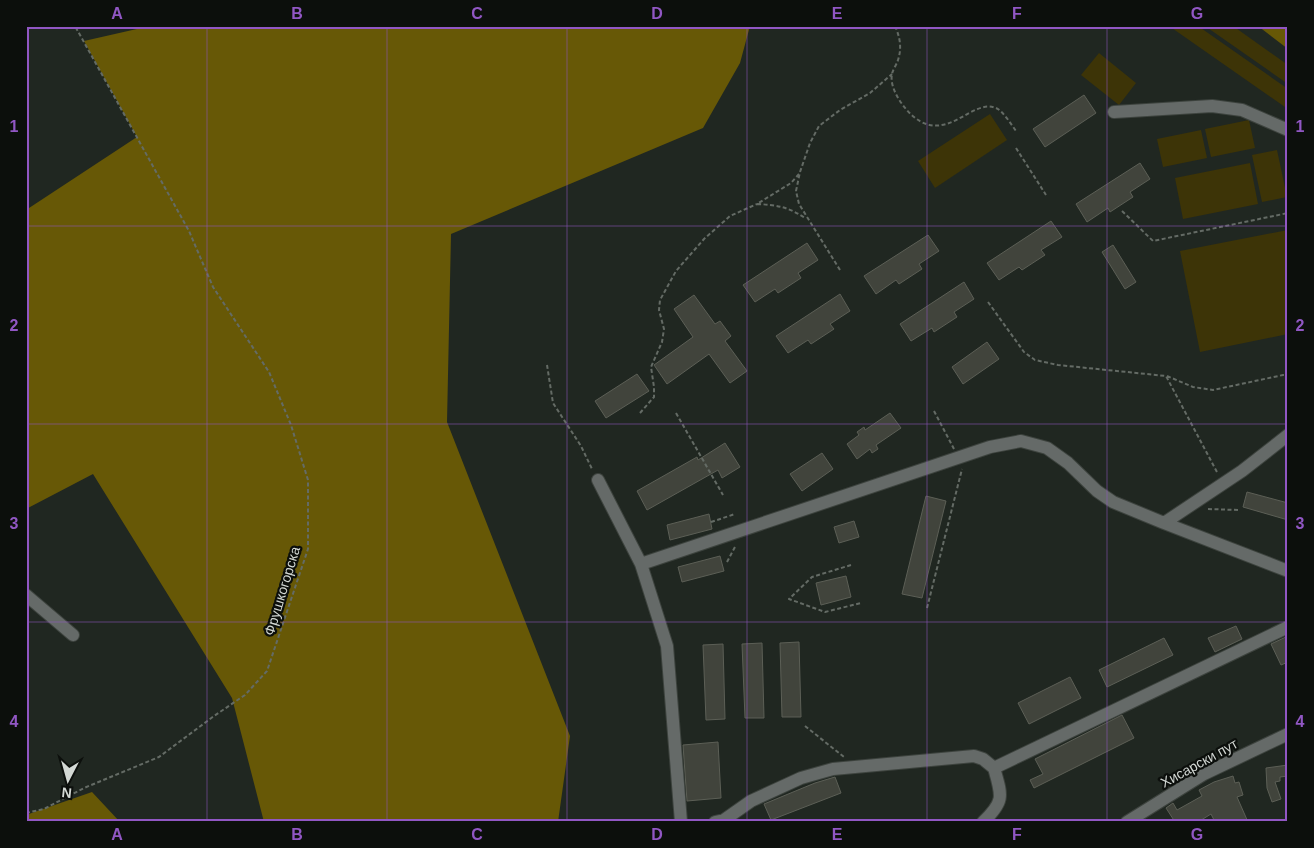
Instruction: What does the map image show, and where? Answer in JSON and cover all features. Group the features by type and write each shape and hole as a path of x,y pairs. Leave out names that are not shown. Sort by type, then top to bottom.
{"street":[{"path":"1114,112 1212,106 1242,110 1288,130"},
{"path":"1164,523 1242,471 1288,435"},
{"path":"642,564 958,457 990,447 1022,441 1047,448 1068,463 1097,491 1113,502 1288,571"},
{"path":"598,480 642,564 667,646 681,822"},
{"path":"26,595 73,635"},
{"path":"994,768 1288,626"},
{"name":"Хисарски пут","path":"1127,822 1204,774 1288,734"},
{"path":"715,822 724,820 751,801 800,778 833,769 974,756 982,759 994,768 1001,793 999,803 983,822"}],"path":[{"name":"Фрушкогорска","path":"26,813 44,810 84,788 159,757 245,695 267,671 308,549 308,480 291,425 269,372 213,287 189,232 75,26"},
{"path":"895,26 899,34 901,46 892,74 893,87 902,103 914,117 929,124 943,126 986,105 998,108 1016,130"},
{"path":"840,270 799,204 796,191 800,172 819,126 840,110 870,92 892,74"},
{"path":"1016,148 1046,195"},
{"path":"640,413 654,397 651,367 662,342 664,329 659,310 660,300 676,270 704,239 730,216 757,204 791,183 800,172"},
{"path":"757,204 777,205 793,210 807,219"},
{"path":"1122,211 1153,241 1288,212"},
{"path":"988,302 1024,352 1035,360 1058,365 1166,376 1193,387 1213,390 1288,375"},
{"path":"547,365 554,403 581,446 598,480"},
{"path":"1166,376 1223,483"},
{"path":"927,608 962,466 934,411"},
{"path":"676,413 723,495"},
{"path":"1187,507 1238,510"},
{"path":"711,522 735,514"},
{"path":"727,562 744,529"},
{"path":"851,565 812,577 789,599 825,612 861,603"},
{"path":"805,726 857,767"}],"shaded area":[{"path":"150,26 750,26 740,63 703,128 451,234 447,422 570,736 558,822 264,822 232,698 93,474 26,509 26,210 137,137 84,41"},
{"path":"1169,26 1198,26 1288,89 1288,103 1285,107"},
{"path":"1205,26 1233,26 1288,65 1288,84"},
{"path":"1258,26 1288,26 1288,49"},
{"path":"1099,53 1136,83 1119,105 1081,75"},
{"path":"990,114 1007,140 935,188 918,161"},
{"path":"1249,120 1255,148 1211,157 1205,129"},
{"path":"1201,130 1207,158 1163,167 1157,139"},
{"path":"1277,150 1287,197 1262,202 1252,155"},
{"path":"1250,163 1258,204 1183,219 1175,178"},
{"path":"1288,230 1288,334 1200,352 1180,251"},
{"path":"92,792 120,822 26,822 26,815"}],"building":[{"path":"1084,95 1096,113 1045,147 1033,129"},
{"path":"1140,163 1150,179 1130,192 1133,197 1110,212 1108,208 1087,222 1076,204"},
{"path":"1051,221 1062,237 1041,250 1045,255 1022,270 1019,267 999,280 987,263"},
{"path":"928,235 939,251 919,264 922,269 899,284 896,280 876,294 864,276"},
{"path":"807,243 818,260 798,273 801,278 778,293 775,289 755,302 743,285"},
{"path":"1113,245 1136,282 1125,289 1102,252"},
{"path":"964,282 974,299 954,312 957,317 934,332 932,328 911,341 900,324"},
{"path":"840,294 850,311 830,324 834,329 811,344 808,340 788,353 776,336"},
{"path":"694,295 715,324 720,321 731,336 725,341 747,371 730,383 709,354 667,384 654,365 693,337 674,309"},
{"path":"987,342 999,359 963,384 952,367"},
{"path":"637,374 649,391 606,418 595,401"},
{"path":"890,413 901,428 876,445 878,449 872,453 870,449 857,459 847,444 859,435 857,432 864,427 865,430"},
{"path":"725,443 740,467 722,478 718,470 647,510 637,491 697,457 698,460"},
{"path":"822,453 833,469 802,491 790,474"},
{"path":"1247,492 1288,503 1288,520 1243,507"},
{"path":"926,496 946,501 922,598 902,594"},
{"path":"709,514 712,529 670,540 667,525"},
{"path":"854,521 859,537 839,543 834,527"},
{"path":"720,556 724,571 682,582 678,567"},
{"path":"846,576 851,597 821,605 816,583"},
{"path":"1236,626 1242,639 1215,652 1208,638"},
{"path":"1288,636 1288,662 1281,665 1271,644"},
{"path":"1164,638 1173,655 1107,687 1099,670"},
{"path":"799,642 801,717 782,717 780,643"},
{"path":"762,643 764,718 745,718 742,644"},
{"path":"723,644 725,719 706,720 703,645"},
{"path":"1070,677 1081,698 1029,724 1018,703"},
{"path":"1122,715 1134,738 1034,788 1030,780 1043,774 1035,759"},
{"path":"718,742 721,798 687,801 683,745"},
{"path":"1288,765 1288,776 1280,777 1280,781 1275,782 1281,799 1272,802 1267,788 1266,768"},
{"path":"1233,776 1235,783 1239,782 1243,795 1237,797 1248,822 1215,822 1211,814 1198,822 1175,822 1166,808 1173,803 1177,810 1202,796 1199,790 1214,782"},
{"path":"835,777 841,793 771,820 764,804 815,783"}]}
